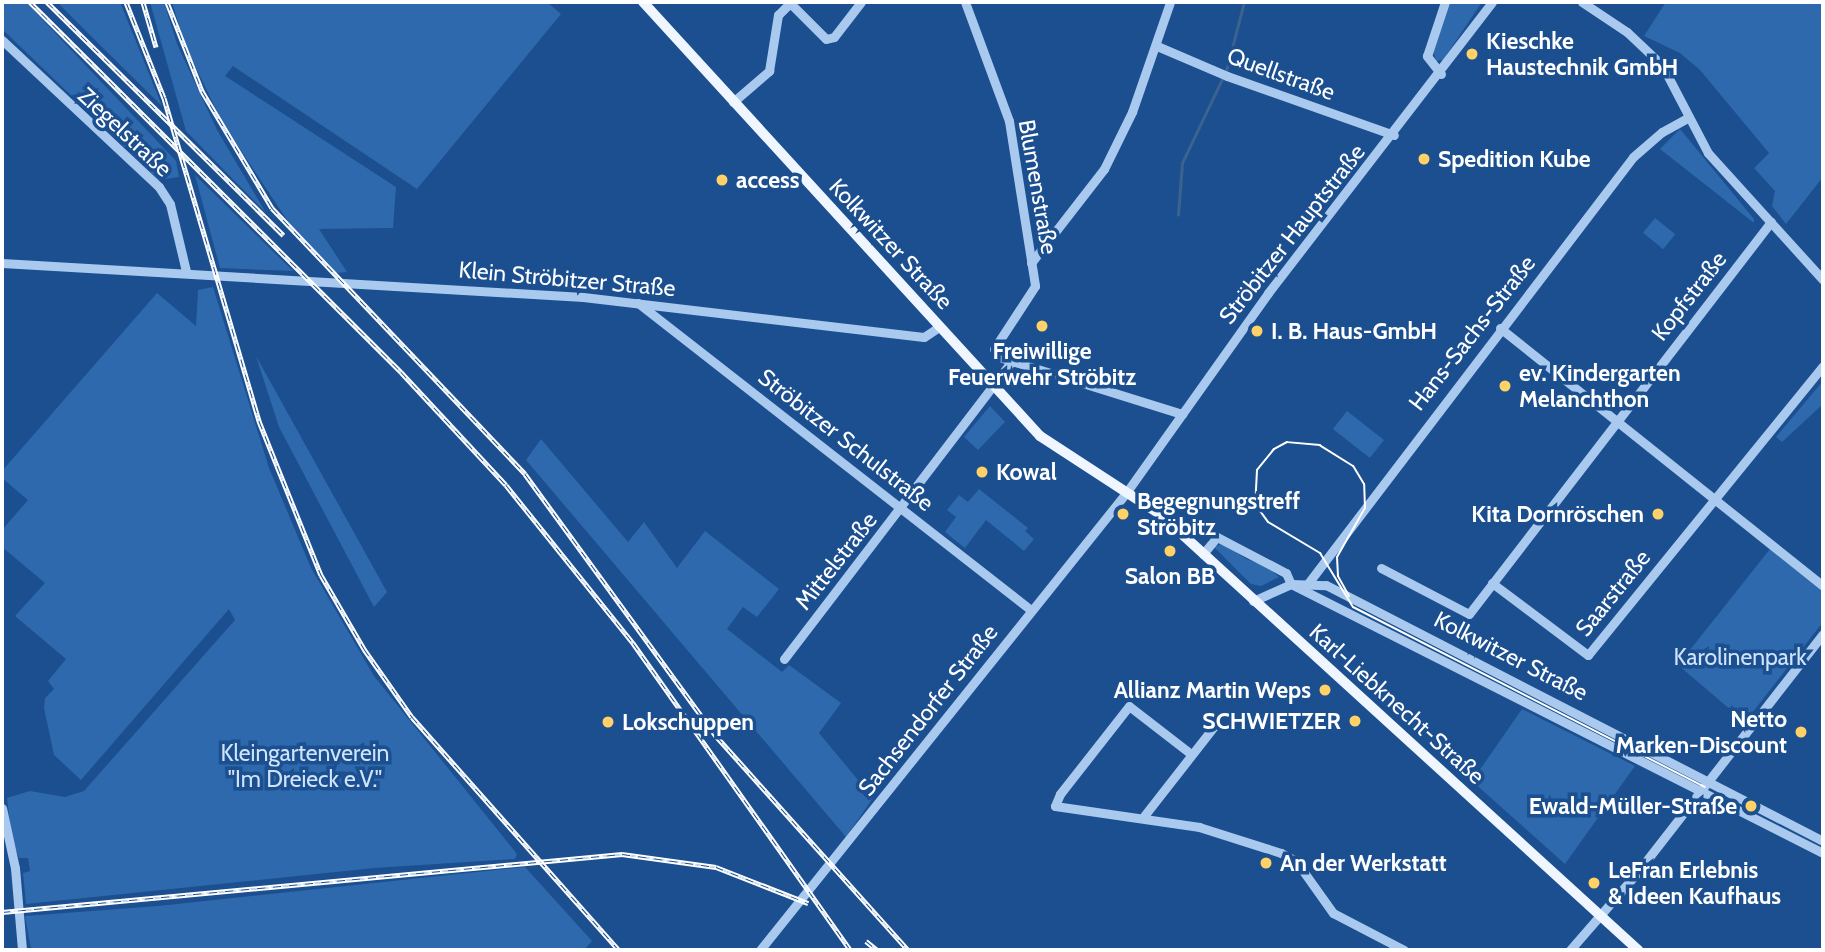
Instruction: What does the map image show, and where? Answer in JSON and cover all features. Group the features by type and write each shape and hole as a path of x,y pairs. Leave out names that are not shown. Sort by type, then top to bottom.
{"main road":[{"name":"Kolkwitzer Straße","path":"643,2 1040,436 1126,493"},
{"name":"Karl-Liebknecht-Straße","path":"1126,493 1161,515 1638,950"}],"street":[{"path":"733,102 769,71 778,15 789,2 826,38 834,37 862,2"},
{"name":"Blumenstraße","path":"965,2 1009,121 1035,286 995,344 999,358 1012,362"},
{"path":"1031,263 1104,169 1157,46 1170,2"},
{"path":"1441,74 1427,56 1445,2"},
{"name":"Ströbitzer Hauptstraße","path":"1126,493 1268,293 1441,74 1492,2"},
{"path":"1582,2 1627,33 1662,65 1675,83 1687,118 1708,153 1823,280"},
{"name":"Ziegelstraße","path":"2,40 159,187 170,204 186,271"},
{"name":"Quellstraße","path":"1157,46 1225,75 1394,135"},
{"name":"Hans-Sachs-Straße","path":"1306,585 1633,157 1662,132 1687,118"},
{"name":"Kopfstraße","path":"1381,568 1469,614 1771,222"},
{"name":"Klein Ströbitzer Straße","path":"2,263 186,271 636,302 924,337 939,327"},
{"name":"Ströbitzer Schulstraße","path":"636,302 1031,610"},
{"path":"1500,328 1823,586"},
{"path":"1012,362 1182,414"},
{"name":"Mittelstraße","path":"784,659 1012,362"},
{"name":"Saarstraße","path":"1492,583 1588,655 1823,366"},
{"name":"Sachsendorfer Straße","path":"760,950 1126,493"},
{"name":"Kolkwitzer Straße","path":"1203,554 1217,537 1286,573 1291,584 1339,591 1706,785"},
{"path":"1253,601 1291,584"},
{"name":"Kolkwitzer Straße","path":"1306,585 1706,785"},
{"path":"1570,950 1706,785 1823,634"},
{"path":"1191,754 1129,706 1060,794 1055,806 1144,816 1199,827 1281,853 1296,861 1333,913 1404,950"},
{"path":"1144,816 1216,724"},
{"path":"1706,785 1823,841"},
{"path":"1706,785 1823,853"},
{"path":"2,808 15,868 22,950"}],"green space":[{"path":"2,2 26,2 176,161 179,177 159,180 2,29"},
{"path":"57,2 120,2 162,106 103,48"},
{"path":"150,2 164,2 177,44 217,130 266,213 186,131"},
{"path":"172,2 547,2 561,14 417,189 233,66 225,76 396,187 393,228 319,229 347,272 336,273 293,229 222,122 185,45"},
{"path":"1449,2 1482,2 1443,60 1436,61 1433,50"},
{"path":"1666,2 1823,2 1823,177 1786,224 1772,206 1775,191 1754,168 1769,153 1700,70 1680,53 1644,36"},
{"path":"1680,129 1754,219 1754,223 1660,149"},
{"path":"195,175 289,267 294,271 220,268"},
{"path":"1655,218 1675,234 1663,249 1643,233"},
{"name":"Kleingartenverein \"Im Dreieck e.V.\"","path":"213,287 269,468 311,568 374,676 517,854 515,859 374,868 26,904 23,873 30,871 28,858 19,858 12,840 7,798 30,791 65,797 84,791 235,620 229,609 81,780 54,755 44,708 45,698 54,689 48,681 66,659 15,616 45,583 2,547 2,530 28,500 2,478 2,471 157,293 196,326 198,290"},
{"path":"256,356 387,592 374,607 279,427"},
{"path":"1823,381 1823,404 1782,442 1776,437"},
{"path":"990,406 1005,422 978,450 964,437"},
{"path":"1347,411 1384,440 1370,458 1333,429"},
{"path":"541,439 628,542 644,522 677,568 705,531 779,589 757,617 743,607 727,629 782,672 789,665 841,703 819,733 873,798 846,837 526,460"},
{"path":"979,489 1028,528 1025,531 1034,539 1024,551 986,520 965,548 945,532 956,517 947,510 959,495 968,502"},
{"path":"1223,543 1246,559 1266,566 1279,577 1261,586 1251,584 1214,547"},
{"name":"Karolinenpark","path":"1770,549 1823,591 1823,622 1745,722 1678,665"},
{"path":"1522,709 1635,766 1565,864 1472,781"},
{"path":"525,867 592,941 584,950 45,950 31,949 25,916 158,906"}],"waterway":[{"path":"1226,71 1244,2"},
{"path":"1178,215 1182,163 1223,77"}],"tram line":[{"path":"1349,596 1338,576 1337,557 1365,508 1364,484 1353,466 1320,445 1287,442 1274,449 1257,470 1255,504 1268,522 1320,553 1353,607 1705,787"}],"railway":[{"path":"30,2 401,372 506,485 633,643 850,950"},
{"path":"47,2 283,235"},
{"path":"126,2 164,98 259,421 321,575 364,649 412,717 619,950"},
{"path":"143,2 156,47"},
{"path":"167,2 202,91 272,208 525,474 717,737 908,950"},
{"path":"2,912 622,854 716,867 808,903"},
{"path":"866,941 877,950"}],"place":[{"name":"Kieschke Haustechnik GmbH","path":"1472,54"},
{"name":"Spedition Kube","path":"1424,159"},
{"name":"access","path":"722,180"},
{"name":"Freiwillige Feuerwehr Ströbitz","path":"1042,326"},
{"name":"I. B. Haus-GmbH","path":"1257,331"},
{"name":"ev. Kindergarten Melanchthon","path":"1505,386"},
{"name":"Kowal","path":"982,472"},
{"name":"Begegnungstreff Ströbitz","path":"1123,514"},
{"name":"Kita Dornröschen","path":"1658,514"},
{"name":"Salon BB","path":"1170,551"},
{"name":"Allianz Martin Weps","path":"1325,690"},
{"name":"SCHWIETZER","path":"1355,721"},
{"name":"Lokschuppen","path":"608,722"},
{"name":"Netto Marken-Discount","path":"1801,732"},
{"name":"Ewald-Müller-Straße","path":"1751,806"},
{"name":"An der Werkstatt","path":"1266,863"},
{"name":"LeFran Erlebnis & Ideen Kaufhaus","path":"1594,883"}]}
